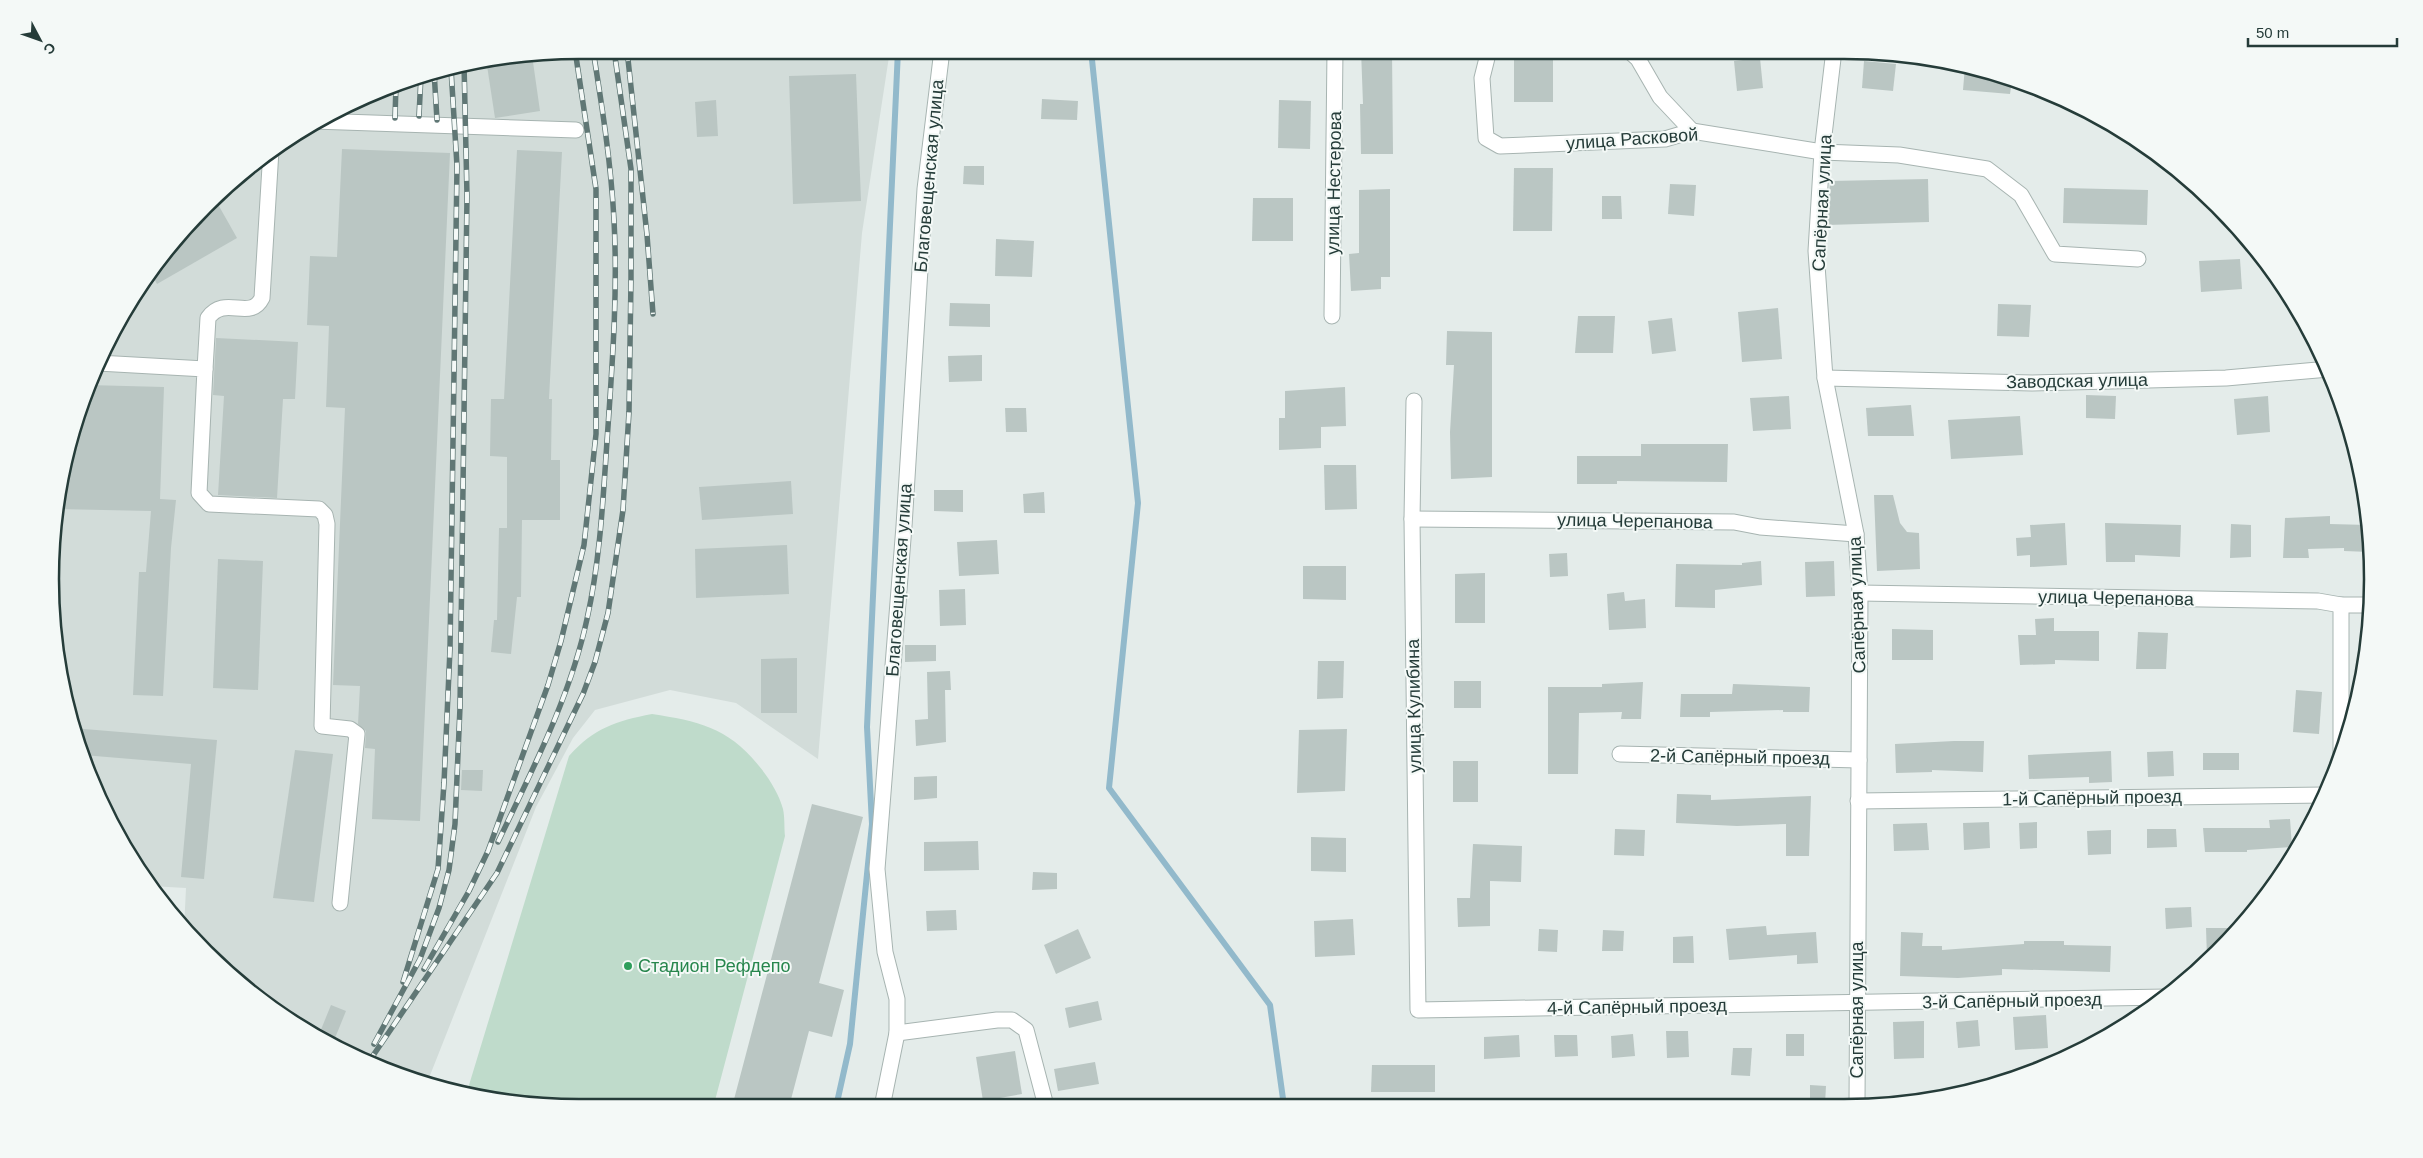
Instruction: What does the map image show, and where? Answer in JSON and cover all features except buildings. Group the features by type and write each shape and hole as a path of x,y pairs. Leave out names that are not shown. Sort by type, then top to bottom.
{"street":[{"name":"Благовещенская улица","path":"884,1099 897,1033 897,999 885,952 878,869 904,526 925,189 940,59"},
{"name":"улица Нестерова","path":"1332,316 1335,59"},
{"name":"улица Расковой","path":"1487,59 1482,78 1486,138 1500,146 1665,139 1692,131 1822,152 1899,155 1987,169 2021,195 2055,254 2138,258"},
{"path":"1638,59 1660,97 1692,131"},
{"name":"Сапёрная улица","path":"1833,59 1822,152 1816,251 1825,378 1856,534 1860,593 1856,1004 1857,1099"},
{"path":"329,122 576,130"},
{"path":"270,160 262,298 259,305 252,308 218,308 208,318 199,493 209,504 319,509 325,515 327,524 322,726 350,729 357,734 340,903"},
{"path":"105,363 205,369"},
{"name":"Заводская улица","path":"1825,378 2032,383 2226,378 2320,370"},
{"name":"улица Кулибина","path":"1414,401 1412,519 1418,1010"},
{"name":"улица Черепанова","path":"1412,519 1734,522 1760,527 1856,534"},
{"name":"улица Черепанова","path":"1860,593 2318,601 2341,606 2363,605"},
{"path":"2341,606 2342,730"},
{"name":"2-й Сапёрный проезд","path":"1620,754 1859,760"},
{"name":"1-й Сапёрный проезд","path":"1858,801 2317,795"},
{"name":"3-й Сапёрный проезд","path":"1856,1004 2154,997"},
{"name":"4-й Сапёрный проезд","path":"1418,1010 1856,1004"},
{"path":"897,1033 997,1020 1012,1020 1026,1030 1044,1099"}],"shaded area":[{"path":"889,59 862,233 818,759 736,703 670,690 595,710 573,738 536,807 429,1077 380,1060 349,1046 290,1012 262,992 211,947 185,918 186,888 159,887 128,839 98,778 76,714 69,680 63,647 59,579 63,511 69,478 76,444 98,380 128,319 146,290 188,236 236,188 290,146 349,112 380,98 444,76 511,63 545,60"}],"green space":[{"name":"Стадион Рефдепо","path":"652,714 698,724 724,735 748,753 759,766 773,786 784,812 785,836 715,1099 545,1098 511,1095 468,1087 569,756 578,746 597,732 627,720"}],"waterway":[{"path":"838,1099 850,1044 872,824 867,727 898,59"},
{"path":"1092,59 1138,503 1109,788 1270,1005 1283,1099"}],"railway":[{"path":"424,969 469,891 488,851 548,685 561,641 584,545 596,434 596,189 576,59"},
{"path":"498,842 537,761 571,677 587,619 598,553 612,359 615,248 613,199 594,59"},
{"path":"372,1057 497,873 583,694 595,662 608,613 623,510 629,412 631,279 631,169 615,59"},
{"path":"628,59 647,235 653,314"},
{"path":"374,1044 420,959 439,908 449,870 455,824 460,707 467,196 464,72"},
{"path":"403,982 438,869 444,783 450,649 457,166 451,74"},
{"path":"434,79 437,120"},
{"path":"419,116 421,83"},
{"path":"395,118 396,92"}],"place":[{"name":"Стадион Рефдепо","path":"628,966"}]}
